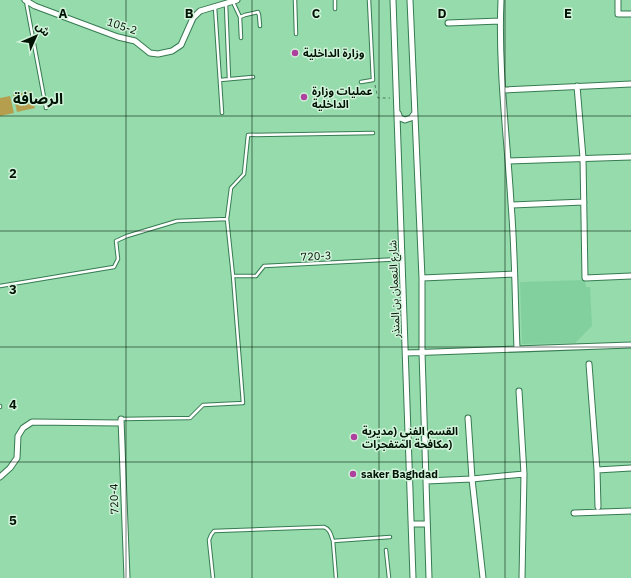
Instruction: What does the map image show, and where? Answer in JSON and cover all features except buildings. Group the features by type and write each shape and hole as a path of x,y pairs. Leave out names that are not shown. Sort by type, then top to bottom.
{"street":[{"name":"شارع النعمان بن المنذر","path":"393,0 413,578"},
{"path":"410,0 422,278 422,352 429,578"},
{"path":"501,0 500,21 503,90 512,205 517,348"},
{"path":"618,0 618,14 631,14"},
{"name":"105-2","path":"25,1 112,35 135,41 150,53 158,54 177,49 184,40 196,14 204,9 235,1"},
{"path":"448,23 500,21"},
{"path":"503,90 631,84"},
{"path":"577,86 583,158 585,278 631,276"},
{"path":"398,112 400,118 405,120 411,118 414,114"},
{"path":"508,161 631,157"},
{"path":"512,205 584,202"},
{"path":"422,278 514,274"},
{"path":"406,353 631,345"},
{"path":"589,364 597,470 598,507"},
{"path":"519,391 524,474 522,578"},
{"path":"468,418 472,479 483,578"},
{"path":"0,477 10,468 17,458 18,436 23,428 32,422 121,421"},
{"name":"720-4","path":"121,421 127,578"},
{"path":"597,470 631,468"},
{"path":"426,481 472,479 524,474"},
{"path":"574,513 631,511"},
{"path":"412,524 427,524"}],"lane":[{"path":"295,0 296,34"},
{"path":"335,0 335,9"},
{"path":"361,82 373,80 369,0"},
{"path":"25,1 46,108"},
{"path":"235,1 240,17 241,38"},
{"path":"226,3 229,80"},
{"path":"215,6 222,113"},
{"path":"240,17 245,14 258,12 260,26"},
{"path":"220,80 253,77"},
{"path":"121,421 190,418 203,405 243,402 227,219 231,188 244,174 248,135 373,133"},
{"path":"0,286 114,267 118,259 116,241 127,236 177,221 227,219"},
{"name":"720-3","path":"233,276 256,276 264,266 403,259"},
{"path":"213,578 209,540 214,531 324,527 330,532 333,541 336,578"},
{"path":"333,541 390,537"},
{"path":"386,550 389,578"}],"path":[{"path":"373,80 378,98 397,98"}],"shaded area":[{"path":"31,91 35,108 17,112 13,95"},
{"path":"10,96 14,113 0,116 0,98"},
{"path":"585,280 586,287 590,287 592,326 575,343 522,344 520,282"}],"place":[{"name":"وزارة الداخلية","path":"295,53"},
{"name":"عمليات وزارة الداخلية","path":"304,97"},
{"name":"القسم الفني (مديرية مكافحة المتفجرات)","path":"354,437"},
{"name":"saker Baghdad","path":"353,474"}],"district":[{"name":"الرصافة","path":"38,99"}]}
